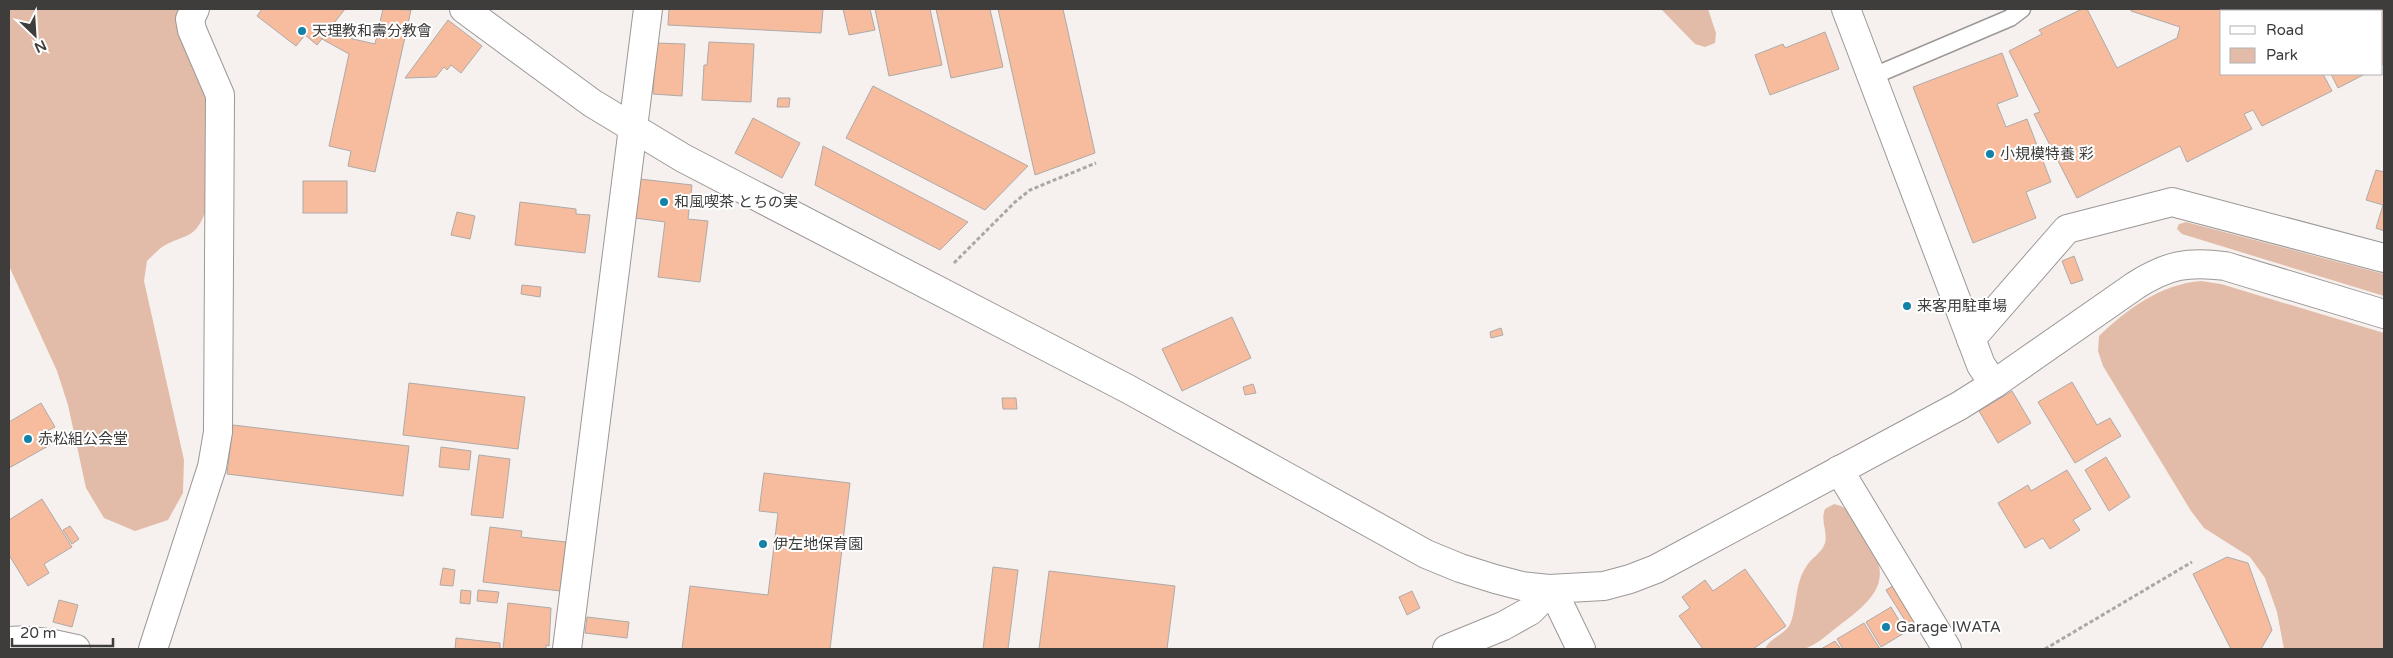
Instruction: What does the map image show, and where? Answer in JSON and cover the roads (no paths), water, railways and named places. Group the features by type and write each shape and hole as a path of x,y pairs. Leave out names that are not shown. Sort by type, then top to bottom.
{"street":[{"path":"152,649 212,467 218,432 220,95 192,30 190,19 195,9"},
{"path":"464,9 555,77 632,128 691,162 1128,389 1426,554 1460,568 1522,586 1552,589 1604,586 1656,569 1994,384 2136,285 2156,273 2178,265 2201,263 2225,266 2384,314"},
{"path":"567,649 648,9"},
{"path":"1846,9 1971,339 1982,365 1994,384"},
{"path":"1971,339 2067,229 2172,202 2384,258"},
{"path":"1839,470 1947,649"},
{"path":"1447,649 1503,626 1530,611 1552,589"},
{"path":"1552,589 1581,649"},
{"path":"9,641 19,640 53,644 76,649"}],"lane":[{"path":"1872,77 2010,18 2022,9"}],"place":[{"name":"天理教和壽分教會","path":"302,31"},
{"name":"小規模特養 彩","path":"1990,154"},
{"name":"和風喫茶 とちの実","path":"664,202"},
{"name":"来客用駐車場","path":"1907,306"},
{"name":"赤松組公会堂","path":"28,439"},
{"name":"伊左地保育園","path":"763,544"},
{"name":"Garage IWATA","path":"1886,627"}]}
